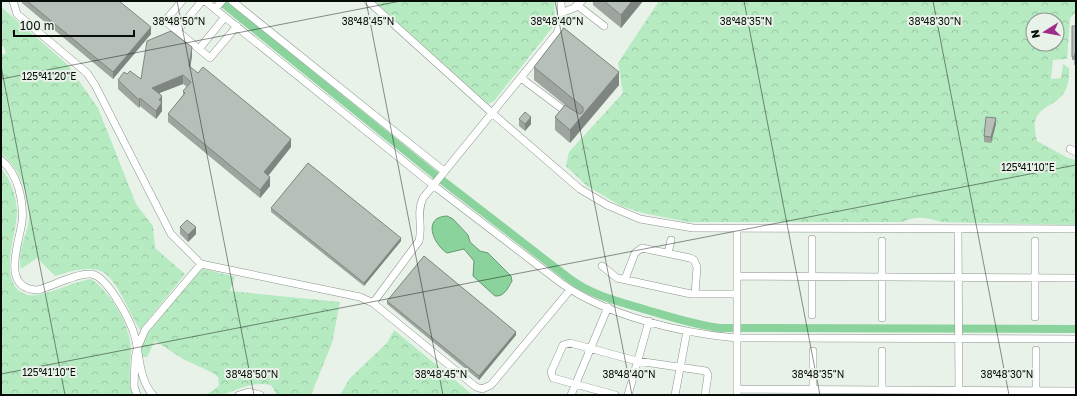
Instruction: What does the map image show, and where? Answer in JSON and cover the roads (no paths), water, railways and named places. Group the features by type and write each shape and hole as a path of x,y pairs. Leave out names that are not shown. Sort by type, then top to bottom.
{"street":[{"path":"14,1 13,5 17,14 86,73 91,79 171,234 201,264 360,298 373,303 476,387 482,389 491,385 570,290"},
{"path":"182,1 166,21 210,58 237,26"},
{"path":"177,31 202,1"},
{"path":"205,1 219,5 225,17 438,178"},
{"path":"232,1 570,290 608,307 649,321 700,334 736,336 1076,339"},
{"path":"368,1 492,113 580,189 607,205 640,219 693,228 1076,230"},
{"path":"373,303 419,241 421,235 420,205 438,178 557,33 563,28 560,1"},
{"path":"561,13 580,3 604,26"},
{"path":"199,49 225,17"},
{"path":"521,78 573,117"},
{"path":"1,160 11,170 21,199 21,224 13,263 14,273 18,281 32,290 38,290 82,275 96,275 111,291 120,305 134,336 145,383 153,395"},
{"path":"737,228 737,392 1036,393 1076,391"},
{"path":"958,229 959,393"},
{"path":"812,239 812,315"},
{"path":"668,253 671,240"},
{"path":"882,241 882,318"},
{"path":"1035,241 1035,317"},
{"path":"625,280 634,253 645,248 694,260 697,268 695,294"},
{"path":"137,395 134,386 137,349 145,330 201,264"},
{"path":"602,266 613,276 625,280 695,294 737,294"},
{"path":"737,276 1076,278"},
{"path":"571,395 608,307"},
{"path":"628,395 649,321"},
{"path":"675,395 687,331"},
{"path":"615,395 553,378 551,372 563,345 570,343 638,361 708,372 705,395"},
{"path":"1036,350 1036,393"},
{"path":"812,351 813,392"},
{"path":"882,351 882,392"},
{"path":"239,395 249,392 260,395"}],"waterway":[{"path":"220,1 434,174 570,279 588,290 607,298 701,325 720,328 1076,329"}]}
